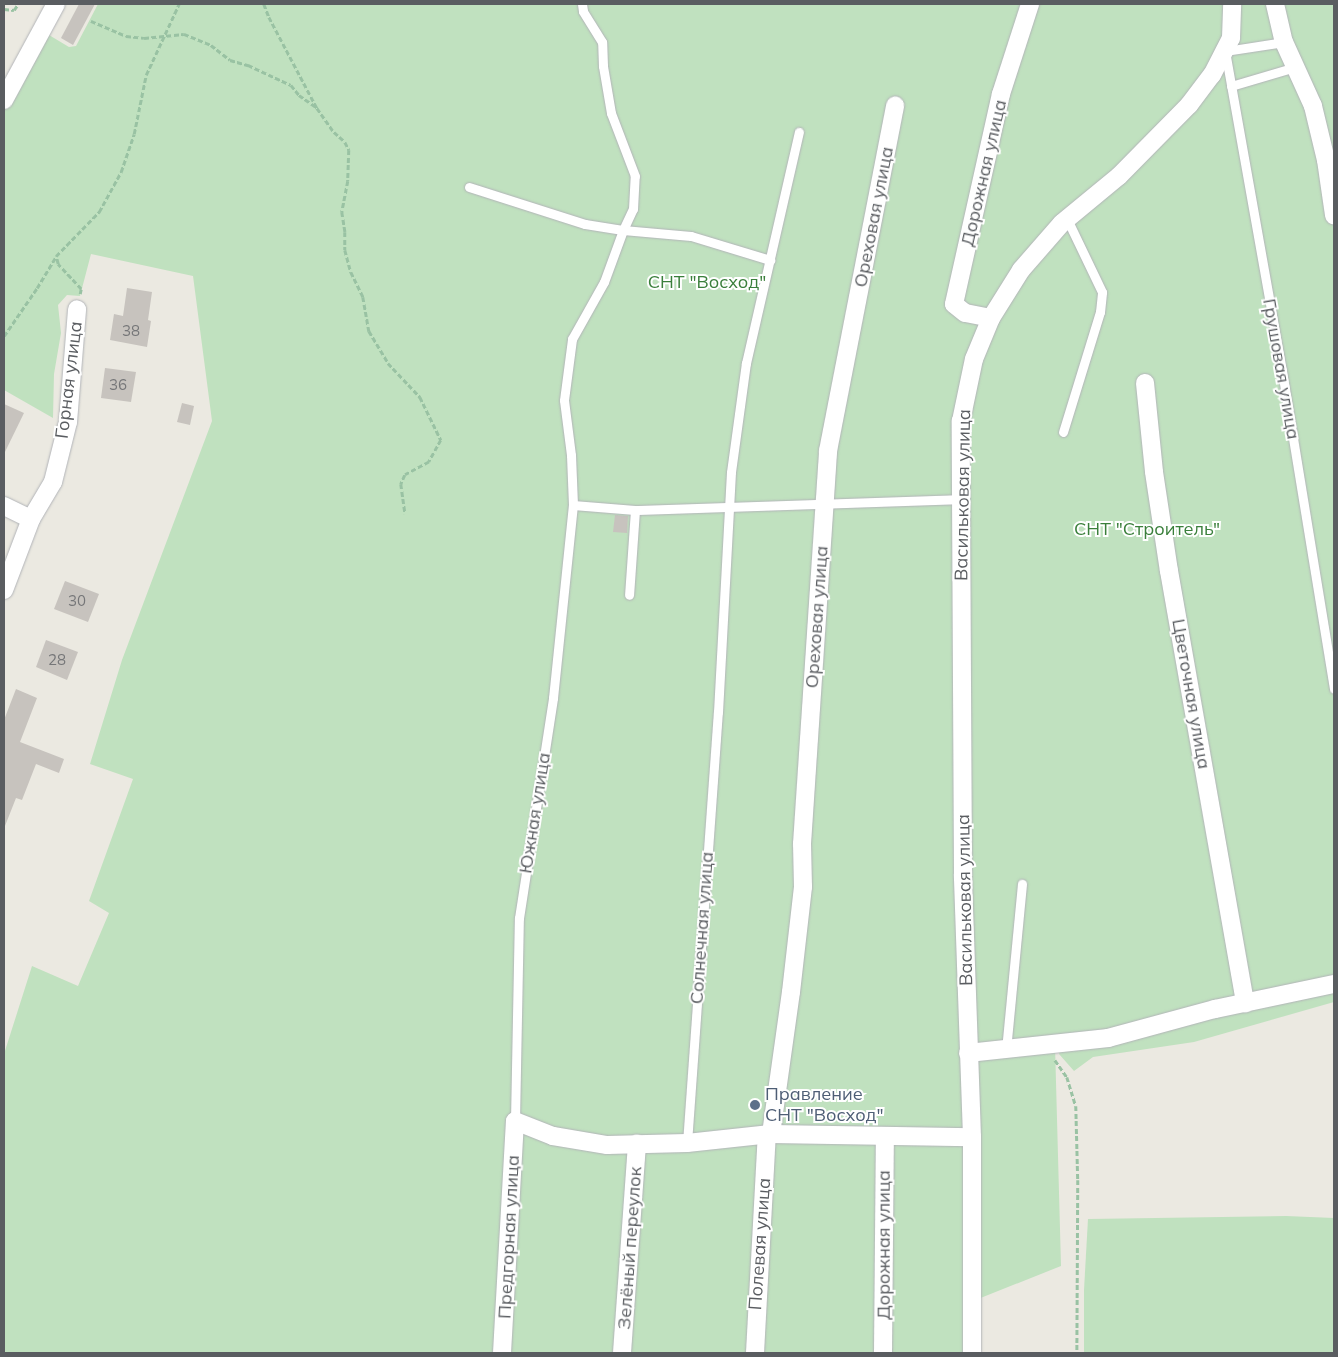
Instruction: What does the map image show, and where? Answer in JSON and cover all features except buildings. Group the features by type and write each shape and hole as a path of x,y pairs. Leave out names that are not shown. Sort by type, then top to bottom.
{"street":[{"path":"4,100 56,4"},
{"name":"Дорожная улица","path":"991,318 965,313 954,304 1001,94 1030,4"},
{"name":"Васильковая улица","path":"972,1353 972,1137 963,874 964,769 960,421 974,359 991,318 1021,270 1066,219 1119,176 1189,105 1212,76 1231,38 1232,4"},
{"path":"1275,4 1284,42 1313,106 1326,160 1334,215"},
{"name":"Ореховая улица","path":"769,1134 791,992 803,887 802,844 828,451 895,105"},
{"name":"Горная улица","path":"4,590 31,519 53,482 68,422 77,309"},
{"name":"Цветочная улица","path":"1145,383 1154,472 1169,572 1244,1003"},
{"path":"4,506 31,519"},
{"path":"968,1054 1108,1038 1244,1003 1334,984"},
{"path":"515,1121 553,1136 607,1145 687,1143 769,1134 972,1137"},
{"name":"Предгорная улица","path":"502,1353 515,1121"},
{"name":"Полевая улица","path":"755,1353 769,1134"},
{"name":"Дорожная улица","path":"883,1353 885,1136"},
{"name":"Зелёный переулок","path":"622,1353 637,1144"}],"lane":[{"path":"582,4 583,11 602,42 603,66 611,113 635,176 633,209 623,230 604,282 572,339 564,400 571,455 573,505 635,510 960,498"},
{"path":"1225,51 1284,42"},
{"name":"Грушовая улица","path":"1225,51 1282,372 1334,689"},
{"path":"1231,86 1296,67"},
{"name":"Солнечная улица","path":"687,1143 718,712 728,508 746,363 799,132"},
{"path":"470,187 585,224 623,230 691,236 770,260"},
{"path":"1064,432 1100,312 1102,292 1066,219"},
{"name":"Южная улица","path":"515,1121 519,918 553,698 573,505"},
{"path":"629,595 635,510"},
{"path":"1006,1050 1022,884"}],"path":[{"path":"4,9 14,10 18,4"},
{"path":"4,336 37,288 56,256 99,212 121,172 134,134 146,75 179,4"},
{"path":"264,4 268,17 317,108 334,132 345,142 349,150 348,181 342,212 345,250 351,272 363,298 369,331 388,363 420,397 441,440 429,462 405,475 401,484 406,514"},
{"path":"91,20 126,36 144,38 184,34 210,45 230,60 248,65 291,85 299,95 317,108"},
{"path":"56,256 58,264 81,289 77,309"},
{"path":"1032,1047 1047,1054 1057,1062 1067,1076 1076,1106 1078,1180 1077,1353"}],"green space":[{"path":"98,4 1334,4 1334,984 1055,1045 1061,1266 973,1301 972,1353 4,1353 4,1054 32,966 78,986 109,913 89,901 133,779 90,764 122,660 212,421 193,276 91,254 80,296 67,295 58,305 61,333 54,374 53,418 4,390 4,107 44,32 69,47 76,46"},
{"path":"1334,987 1334,1002 1194,1042 1093,1057 1074,1071 1059,1054 1060,1048"},
{"path":"1286,1216 1334,1218 1334,1353 1084,1353 1084,1290 1088,1219"}],"place":[{"name":"Правление СНТ \"Восход\"","path":"755,1105"}],"park label":[{"name":"СНТ \"Восход\"","path":"707,282"},
{"name":"СНТ \"Строитель\"","path":"1147,529"}]}
